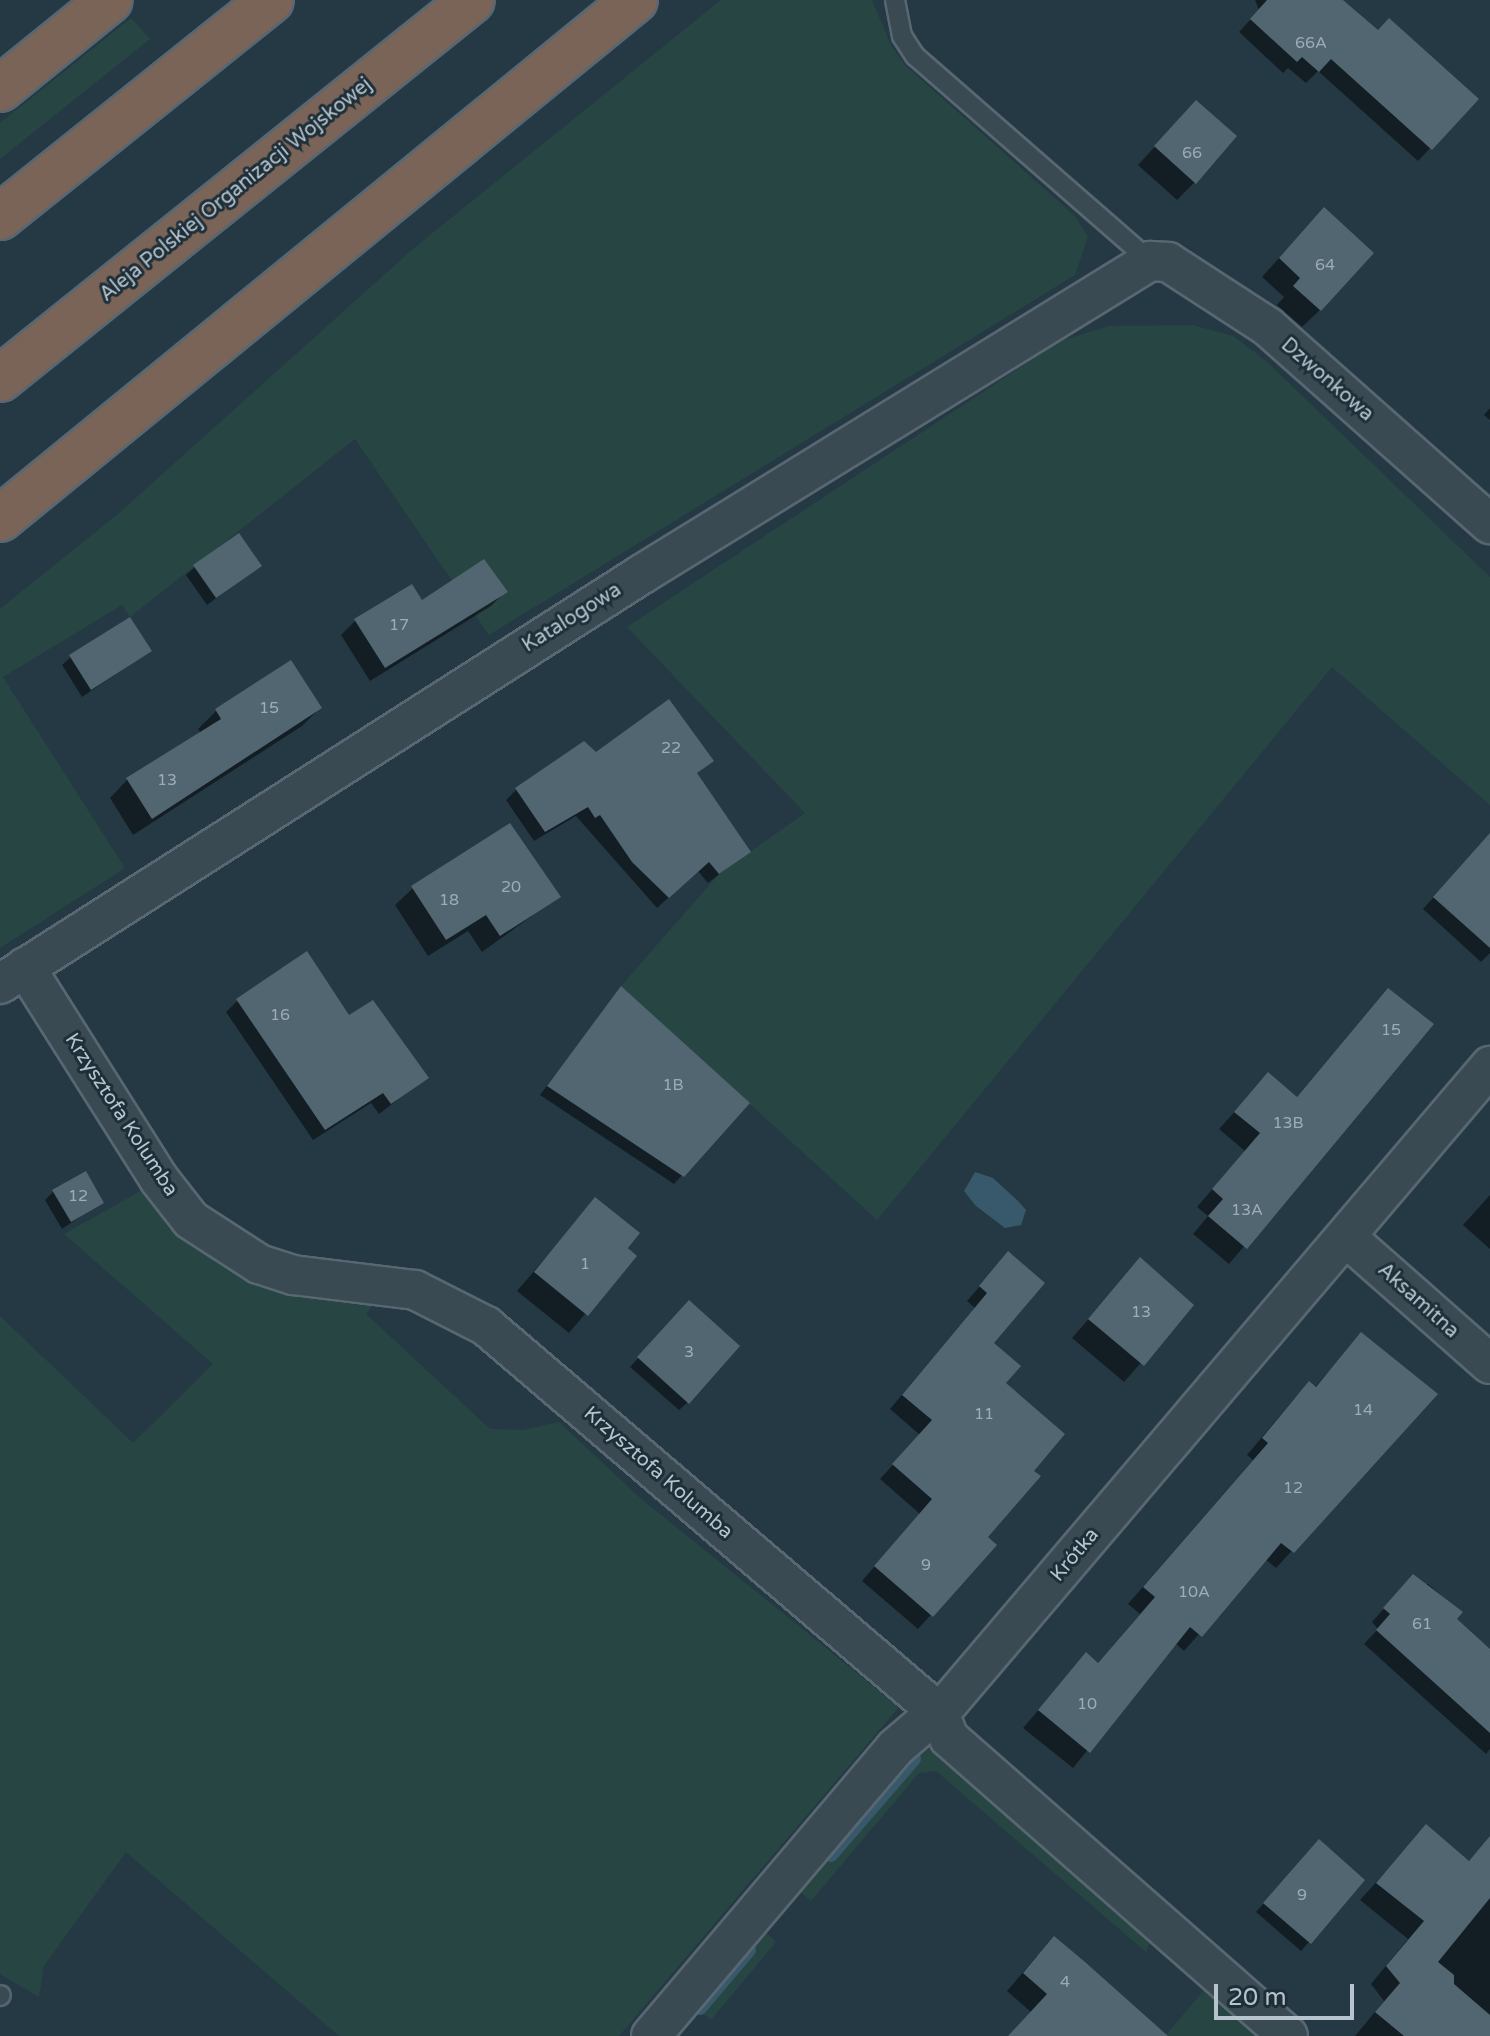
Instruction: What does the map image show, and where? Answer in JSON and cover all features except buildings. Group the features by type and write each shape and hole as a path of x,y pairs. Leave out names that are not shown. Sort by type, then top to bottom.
{"highway":[{"path":"0,89 110,0"},
{"path":"0,217 271,0"},
{"name":"Aleja Polskiej Organizacji Wojskowej","path":"0,379 472,0"},
{"path":"0,519 635,0"}],"street":[{"name":"Dzwonkowa","path":"1150,261 1168,262 1268,327 1490,524"},
{"name":"Katalogowa","path":"13,976 682,549 1150,261"},
{"name":"Krzysztofa Kolumba","path":"13,976 191,1220 259,1264 293,1275 415,1290 486,1326 939,1713 949,1738 1288,2036"},
{"name":"Krótka","path":"651,2036 895,1748 939,1713 1490,1066"},
{"name":"Aksamitna","path":"1346,1237 1490,1364"}],"lane":[{"path":"895,0 902,36 915,56 1150,261"}],"green space":[{"path":"721,0 872,0 891,45 905,65 1075,216 1088,237 1075,275 489,635 355,439 130,617 122,605 3,677 125,868 0,948 0,609 119,513 414,248"},
{"path":"131,18 150,39 0,159 0,123"},
{"path":"1193,325 1233,336 1266,361 1490,577 1490,805 1332,667 877,1220 621,986 719,874 805,813 627,627 1060,341 1109,326"},
{"path":"148,1187 374,1304 366,1314 490,1429 523,1430 559,1422 639,1497 899,1707 619,2036 339,2036 126,1852 44,1966 39,1997 0,1974 0,1316 133,1443 213,1364 64,1234"},
{"path":"913,1750 942,1751 1151,1938 1146,1952 936,1771 919,1773 811,1901 793,1885"},
{"path":"759,1926 776,1942 711,2020 691,2004"},
{"path":"1204,1990 1256,2036 1165,2036"}],"water":[{"path":"975,1172 993,1178 1026,1210 1021,1225 1005,1228 976,1206 964,1191"}],"waterway":[{"path":"831,1855 914,1759"},
{"path":"700,2008 749,1950"}]}
